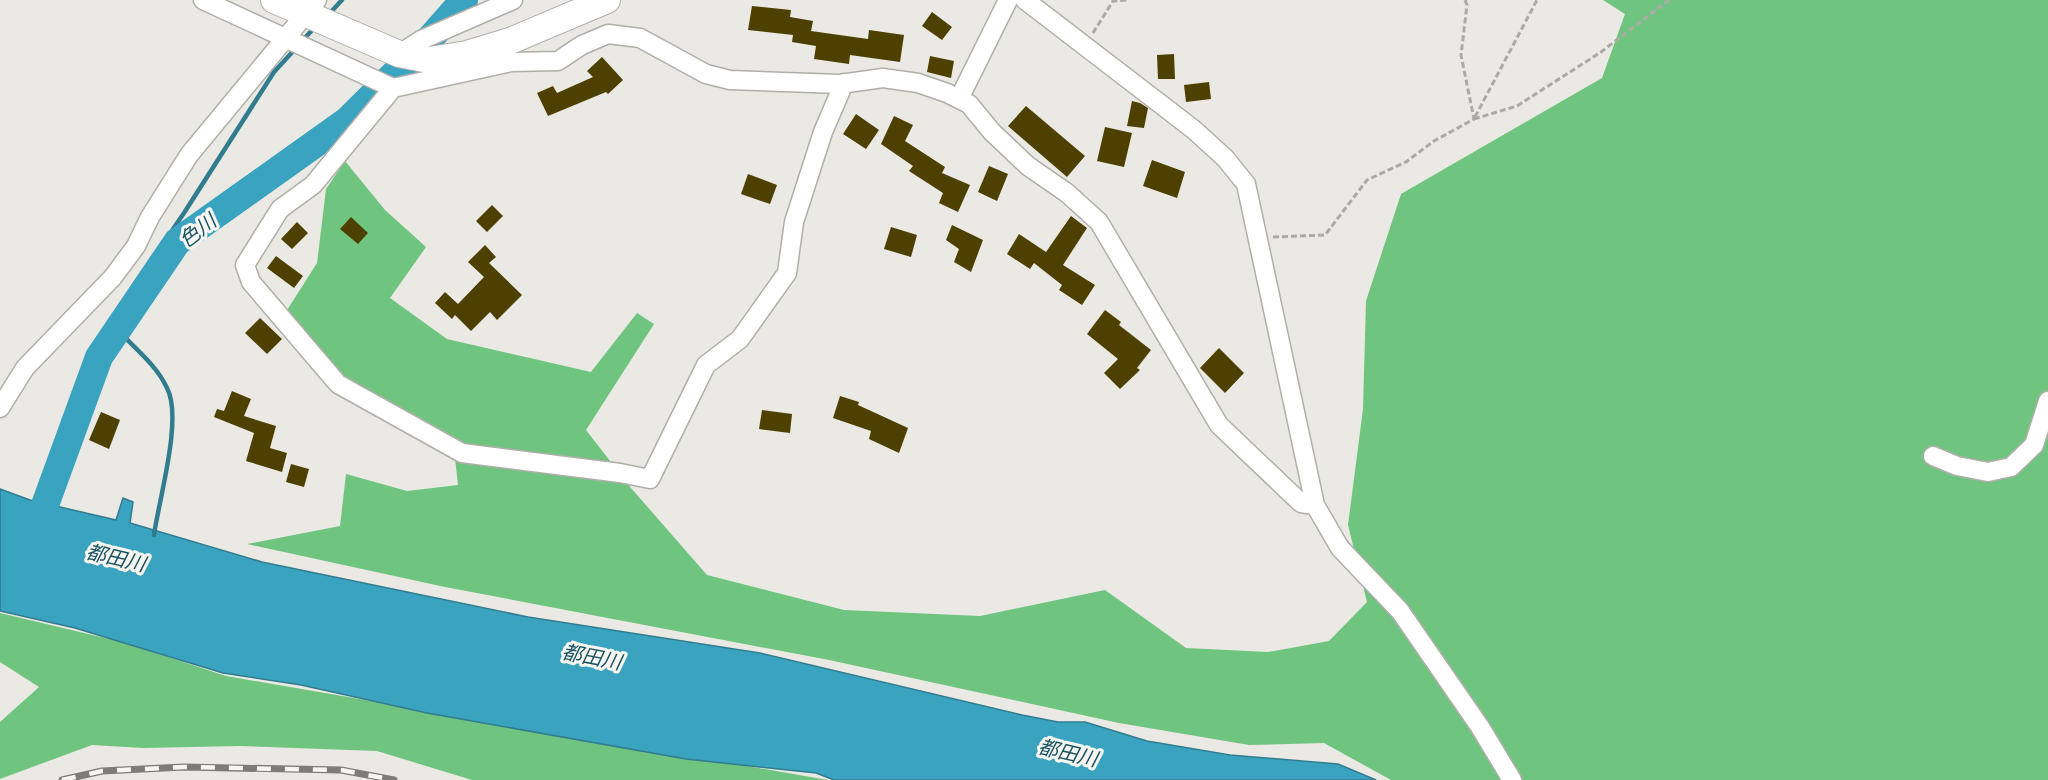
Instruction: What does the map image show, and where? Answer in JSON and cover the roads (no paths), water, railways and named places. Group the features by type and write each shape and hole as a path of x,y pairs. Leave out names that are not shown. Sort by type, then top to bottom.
{"street":[{"path":"203,0 393,88 511,62 558,61 582,45 608,34 640,38 706,74 730,80 844,83 883,78 918,83 959,99 969,104 992,132 1028,166 1067,193 1099,222 1220,425 1301,503 1315,505"},
{"path":"274,0 311,7 399,54 429,60 467,54 510,41 607,0"},
{"path":"399,54 421,40 513,0"},
{"path":"959,99 1008,0"},
{"path":"1025,0 1192,129 1225,158 1246,184 1315,505 1340,548 1400,611 1480,727 1512,780"},
{"path":"0,408 25,368 113,277 136,246 150,218 189,154 311,7"},
{"path":"393,88 314,185 280,209 245,265 250,282 338,384 462,453 620,473 650,479 706,365 740,339 787,273 794,222 823,132 844,83"},
{"path":"1933,456 1956,466 1988,472 2011,467 2034,445 2048,401"}],"water":[{"name":"都田川","path":"0,489 30,500 116,520 123,498 133,502 130,523 262,562 528,617 760,653 1022,715 1058,722 1085,722 1147,741 1230,755 1338,764 1376,780 834,780 816,773 686,759 427,713 301,685 223,673 75,628 0,611"}],"waterway":[{"path":"329,14 342,0"},
{"name":"色川","path":"33,538 99,357 177,242 347,121 428,41 464,0"},
{"path":"301,42 316,26"},
{"path":"154,535 171,438 171,401 167,388 157,371 116,328 117,311 184,213 274,72 296,48"}],"railway":[{"path":"62,780 102,771 184,767 341,770 394,780"}]}
